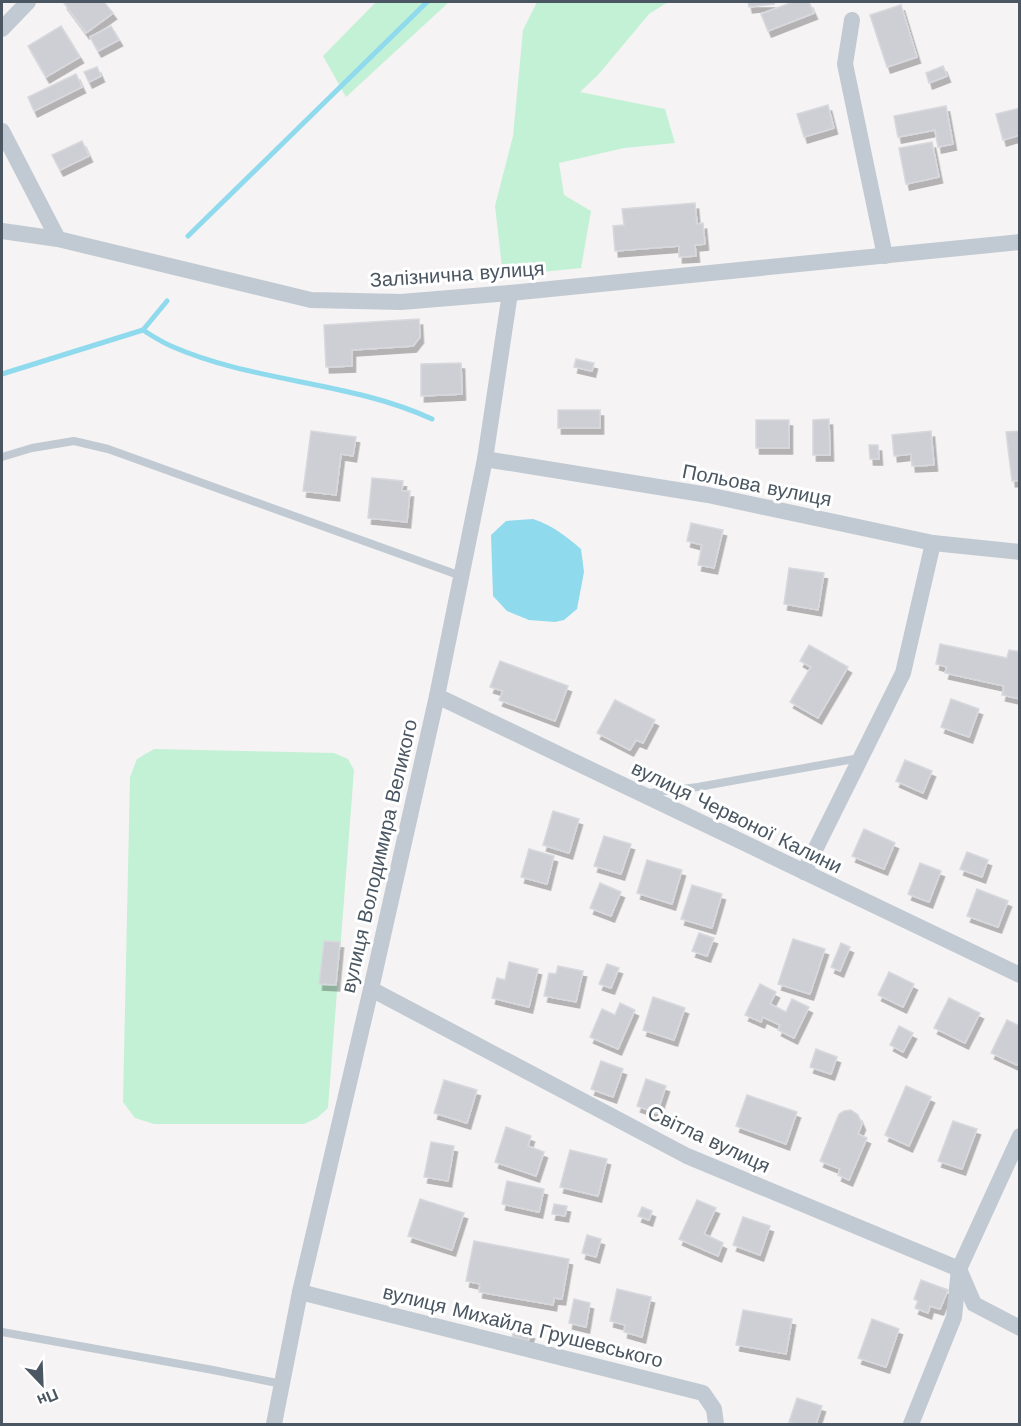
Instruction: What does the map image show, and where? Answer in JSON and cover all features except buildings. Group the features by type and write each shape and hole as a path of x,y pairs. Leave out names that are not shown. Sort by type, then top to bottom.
{"street":[{"path":"3,22 28,2"},
{"path":"852,20 845,64 885,256"},
{"path":"2,131 58,239"},
{"name":"Залізнична вулиця","path":"2,231 58,239 311,300 400,302 1020,242"},
{"name":"вулиця Володимира Великого","path":"274,1425 300,1292 437,696 485,459 510,293"},
{"name":"Польова вулиця","path":"485,459 708,495 933,543 1020,552"},
{"path":"804,872 903,673 933,543"},
{"name":"вулиця Червоної Калини","path":"437,696 1020,975"},
{"name":"Світла вулиця","path":"371,988 687,1156 959,1269"},
{"path":"911,1425 954,1317 959,1269 1020,1136"},
{"path":"959,1269 974,1304 1020,1328"},
{"name":"вулиця Михайла Грушевського","path":"300,1292 703,1393 714,1409 716,1425"}],"lane":[{"path":"2,456 74,441 108,449 461,576"},
{"path":"642,794 698,788 861,758"},
{"path":"2,1332 282,1384"}],"green space":[{"path":"376,2 449,2 346,97 323,56"},
{"path":"537,2 668,2 649,14 598,75 580,92 665,109 675,143 624,148 559,163 564,195 591,211 581,268 503,276 495,206 513,136 523,30"},
{"path":"154,749 334,753 348,759 354,770 328,1108 317,1118 304,1124 154,1124 135,1118 123,1102 130,777 137,759"}],"water":[{"path":"533,519 558,531 581,549 584,572 577,609 564,620 555,622 529,620 507,611 493,596 491,535 506,521"}],"waterway":[{"path":"188,236 427,2"},
{"path":"2,374 143,330 167,301"},
{"path":"143,330 157,339 203,358 236,368 368,397 401,406 432,419"}]}
